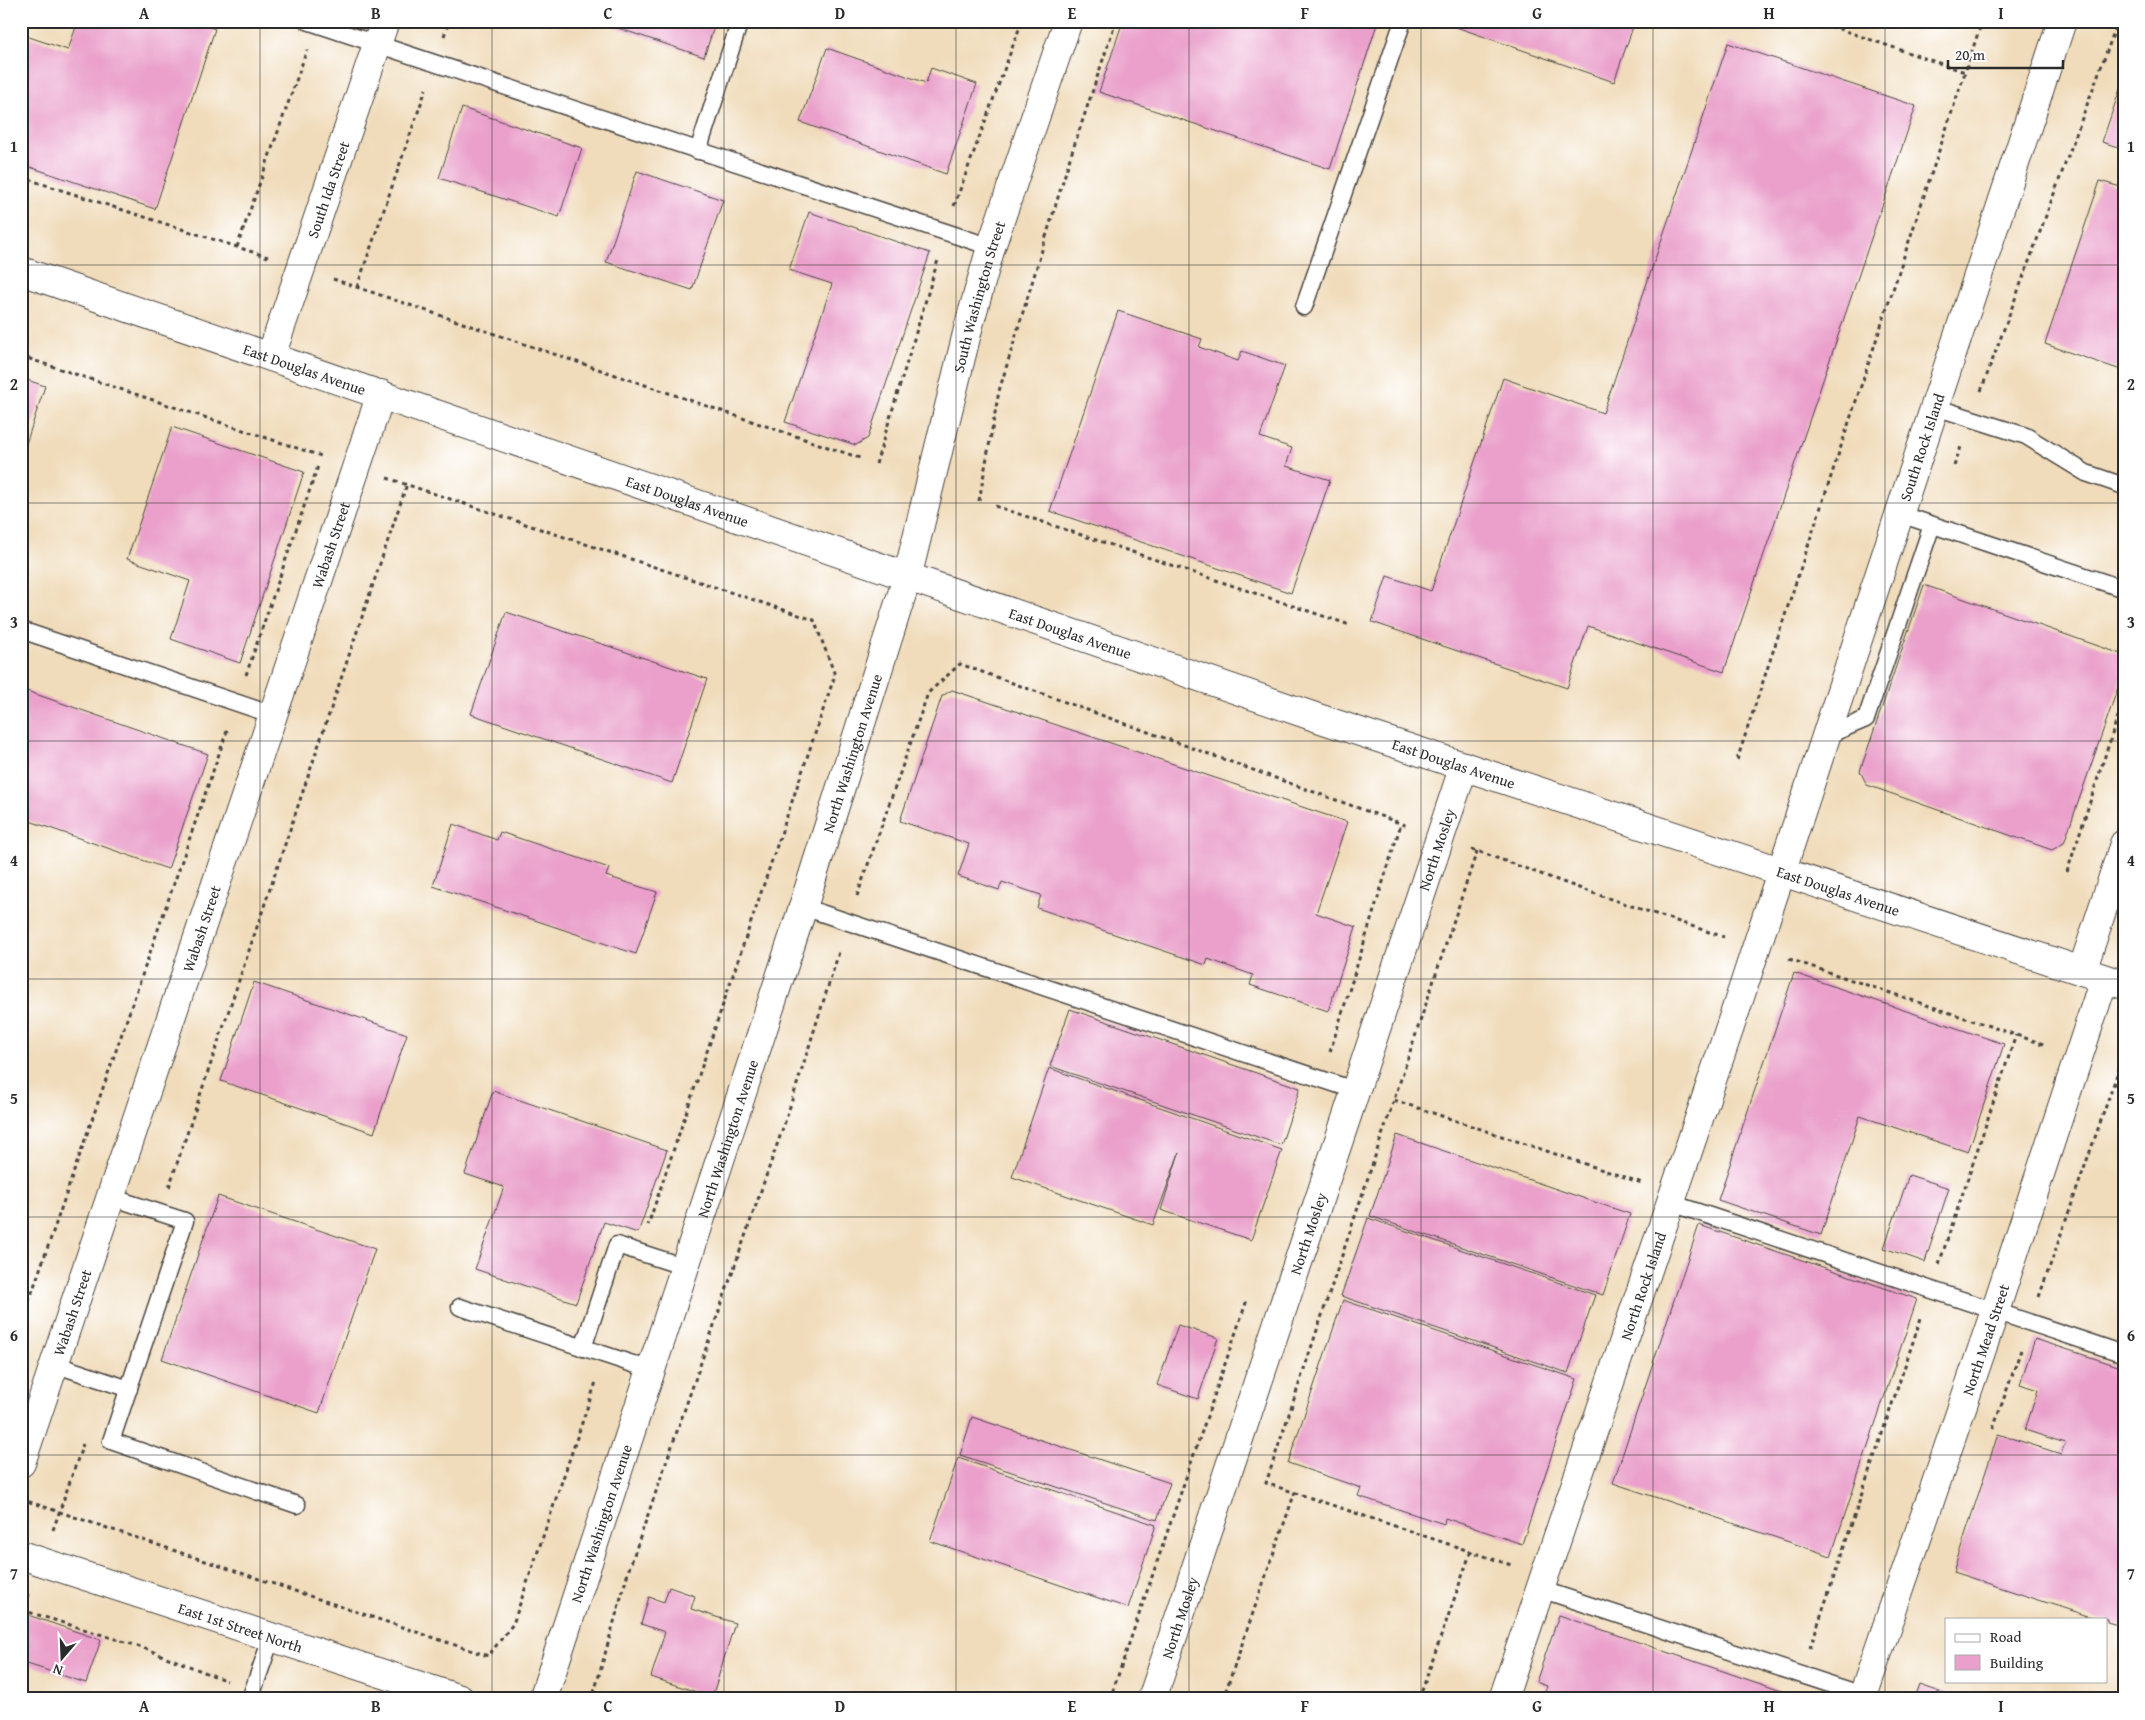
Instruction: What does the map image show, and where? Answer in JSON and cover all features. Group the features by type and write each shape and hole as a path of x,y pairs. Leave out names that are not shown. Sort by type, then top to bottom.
{"street":[{"name":"South Washington Street","path":"907,578 969,325 991,247 1068,21"},
{"name":"South Rock Island","path":"1782,873 2062,21"},
{"name":"South Ida Street","path":"271,356 381,33"},
{"name":"East Douglas Avenue","path":"21,271 381,394 907,578 1782,873 2103,978"},
{"name":"Wabash Street","path":"21,1463 381,394"},
{"name":"North Washington Avenue","path":"542,1699 803,907 907,578"},
{"name":"North Mosley","path":"1152,1699 1354,1090 1464,766"},
{"name":"North Mead Street","path":"1862,1697 1995,1311 2103,978 2124,844"},
{"name":"North Rock Island","path":"1503,1699 1782,873"},
{"name":"East 1st Street North","path":"21,1556 272,1636 460,1699"}],"lane":[{"path":"698,150 740,21"},
{"path":"1304,307 1403,21"},
{"path":"312,23 381,33 434,64 991,247"},
{"path":"1935,407 2026,436 2086,473 2124,486"},
{"path":"1900,514 2124,589"},
{"path":"1826,736 1866,719 1932,525"},
{"path":"21,630 273,715"},
{"path":"803,907 1354,1090"},
{"path":"111,1196 185,1221 111,1441 297,1505"},
{"path":"1671,1203 2124,1354"},
{"path":"583,1348 617,1245 684,1267"},
{"path":"460,1307 651,1370"},
{"path":"54,1364 129,1389"},
{"path":"1540,1589 1801,1674 1862,1697"},
{"path":"251,1697 272,1636"}],"path":[{"path":"357,287 449,21"},
{"path":"980,501 999,391 1070,158 1116,21"},
{"path":"1816,21 1965,72"},
{"path":"1737,760 1982,21"},
{"path":"236,247 312,23"},
{"path":"21,177 301,268 863,459"},
{"path":"21,356 814,620 834,675 639,1253"},
{"path":"21,1324 321,456"},
{"path":"161,1212 407,484"},
{"path":"995,506 1350,625"},
{"path":"594,1693 629,1569 786,1119 848,922 928,693 960,664 1590,892 2049,1046"},
{"path":"2067,872 2124,698"},
{"path":"1321,1079 1401,824"},
{"path":"1477,851 1266,1483 1517,1567"},
{"path":"1801,1674 2016,1035"},
{"path":"1992,1432 2119,1070"},
{"path":"1394,1100 1645,1184"},
{"path":"1110,1699 1250,1292"},
{"path":"21,1500 488,1656 513,1624 605,1355"},
{"path":"60,1513 85,1437"},
{"path":"1223,1699 1294,1492"},
{"path":"1420,1699 1471,1551"},
{"path":"21,1610 141,1648 251,1697"}],"building":[{"path":"78,21 193,21 215,29 155,209 21,164 21,51 26,36 68,50"},
{"path":"597,21 716,21 704,57"},
{"path":"1123,21 1378,21 1330,169 1099,92"},
{"path":"1439,21 1635,21 1614,82"},
{"path":"1728,43 1916,106 1724,672 1588,626 1567,688 1372,622 1387,576 1431,591 1503,378 1603,413"},
{"path":"827,48 926,83 931,68 977,84 946,174 800,122"},
{"path":"2124,80 2124,149 2102,142"},
{"path":"462,108 582,148 559,217 439,178"},
{"path":"637,171 723,200 692,290 606,262"},
{"path":"2100,181 2124,188 2124,371 2045,344"},
{"path":"809,212 930,253 868,438 856,445 785,422 832,284 789,270"},
{"path":"1118,311 1202,339 1199,347 1238,361 1242,351 1285,366 1260,437 1292,448 1286,466 1330,480 1291,593 1050,511"},
{"path":"21,378 45,386 22,456 21,456"},
{"path":"172,427 304,472 240,663 171,639 190,581 127,559"},
{"path":"1924,585 2124,655 2124,670 2064,843 2052,850 1867,785 1860,771"},
{"path":"506,612 707,679 672,783 471,714"},
{"path":"21,689 208,754 168,869 21,818"},
{"path":"952,690 1347,822 1316,913 1356,927 1328,1011 1250,985 1253,975 1208,959 1206,965 1037,908 1041,895 1002,882 999,890 958,876 969,844 900,821 942,696"},
{"path":"453,824 497,840 500,832 609,868 606,876 657,892 636,954 433,886"},
{"path":"1794,973 2004,1044 1968,1152 1860,1116 1821,1235 1718,1200"},
{"path":"254,982 407,1034 374,1133 221,1081"},
{"path":"1070,1009 1300,1088 1281,1145 1050,1066"},
{"path":"1049,1068 1282,1150 1251,1240 1161,1210 1179,1153 1153,1225 1012,1177"},
{"path":"493,1091 667,1150 638,1233 604,1222 576,1303 475,1269 504,1187 465,1174"},
{"path":"1397,1135 1630,1214 1603,1295 1370,1216"},
{"path":"1909,1175 1949,1188 1925,1262 1884,1248"},
{"path":"218,1196 375,1249 319,1413 162,1359"},
{"path":"1368,1218 1595,1295 1568,1373 1341,1296"},
{"path":"1699,1225 1917,1299 1831,1556 1613,1483"},
{"path":"1343,1300 1577,1379 1522,1544 1445,1518 1444,1524 1358,1496 1361,1488 1288,1463"},
{"path":"1178,1325 1218,1338 1198,1399 1157,1385"},
{"path":"2035,1339 2124,1368 2124,1627 2108,1623 2108,1618 2094,1618 1953,1572 1998,1434 2061,1454 2065,1443 2025,1430 2038,1390 2020,1384"},
{"path":"972,1417 1170,1483 1157,1520 960,1455"},
{"path":"958,1458 1156,1525 1128,1608 930,1541"},
{"path":"669,1587 695,1596 691,1609 735,1623 712,1697 651,1677 665,1632 641,1624 649,1597 664,1602"},
{"path":"25,1614 101,1640 86,1683 21,1662 21,1624"},
{"path":"1559,1615 1793,1695 1791,1699 1542,1699 1547,1686 1536,1682"},
{"path":"1920,1685 1958,1698 1958,1699 1915,1699"}]}
